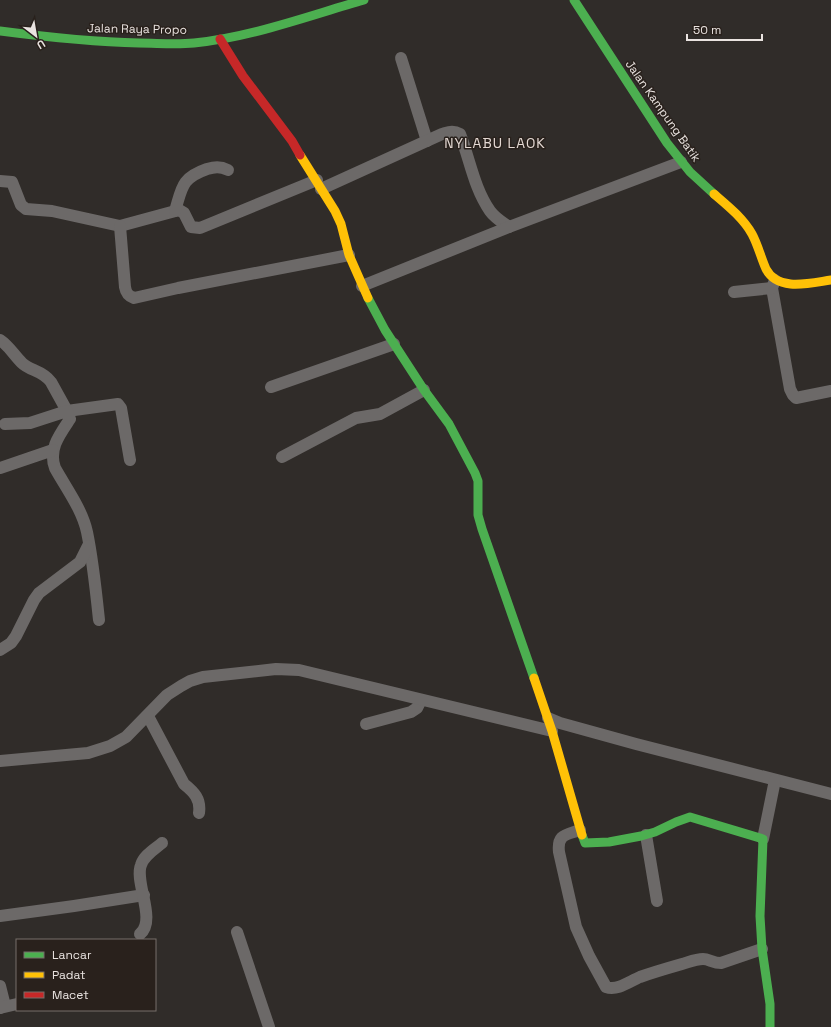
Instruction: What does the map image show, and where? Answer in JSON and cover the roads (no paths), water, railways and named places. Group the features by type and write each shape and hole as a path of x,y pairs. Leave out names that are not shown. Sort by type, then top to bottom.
{"street":[{"name":"Jalan Raya Propo","path":"0,31 57,38 164,44 194,42 220,39 275,26 364,0"},
{"name":"Jalan Kampung Batik","path":"574,0 667,143 681,162 737,213 750,230 771,276 773,284"},
{"path":"220,39 243,76 282,126 339,218 349,254 362,286 394,344 424,390 450,424 478,481 478,515 482,529 548,718 585,843 589,845 646,835 656,832 681,819 690,817 763,839"},
{"path":"401,58 427,141"},
{"path":"0,181 12,182 25,209 52,211 120,226 179,210 182,211 191,227 200,228 319,185 451,131 460,134 472,174 490,211 496,218 509,227"},
{"path":"362,286 509,227 681,162"},
{"path":"175,211 186,180 195,173 220,166 228,170"},
{"path":"120,226 126,293 134,298 349,254"},
{"path":"734,292 782,282 791,284 831,280"},
{"path":"773,284 790,389 793,395 796,398 831,391"},
{"path":"0,340 6,344 22,363 48,377 70,419 63,428 53,450 54,464 81,515 86,531 99,620"},
{"path":"271,387 394,344"},
{"path":"282,457 356,418 380,414 424,390"},
{"path":"5,424 30,423 66,411 118,404 121,408 130,460"},
{"path":"0,468 53,450"},
{"path":"0,650 11,643 16,636 39,593 80,562 88,546"},
{"path":"0,761 88,753 110,746 126,737 167,695 190,681 203,677 276,669 298,670 552,731"},
{"path":"366,724 411,712 417,708 421,700"},
{"path":"148,716 184,784 198,798 200,805 199,812"},
{"path":"548,718 560,723 636,744 831,794"},
{"path":"770,1027 770,1004 762,949 760,916 763,839 775,780"},
{"path":"580,830 562,837 558,842 559,852 576,927 589,956 606,987 611,989 617,988 630,981 662,969 698,959 705,959 714,963 720,963 762,949"},
{"path":"646,835 657,901"},
{"path":"140,934 146,924 140,865 146,856 162,843"},
{"path":"0,916 74,906 144,894"},
{"path":"238,932 269,1027"},
{"path":"0,986 4,1002 0,1008"},
{"path":"0,1008 16,1004"}],"district":[{"name":"NYLABU LAOK","path":"495,143"}]}
